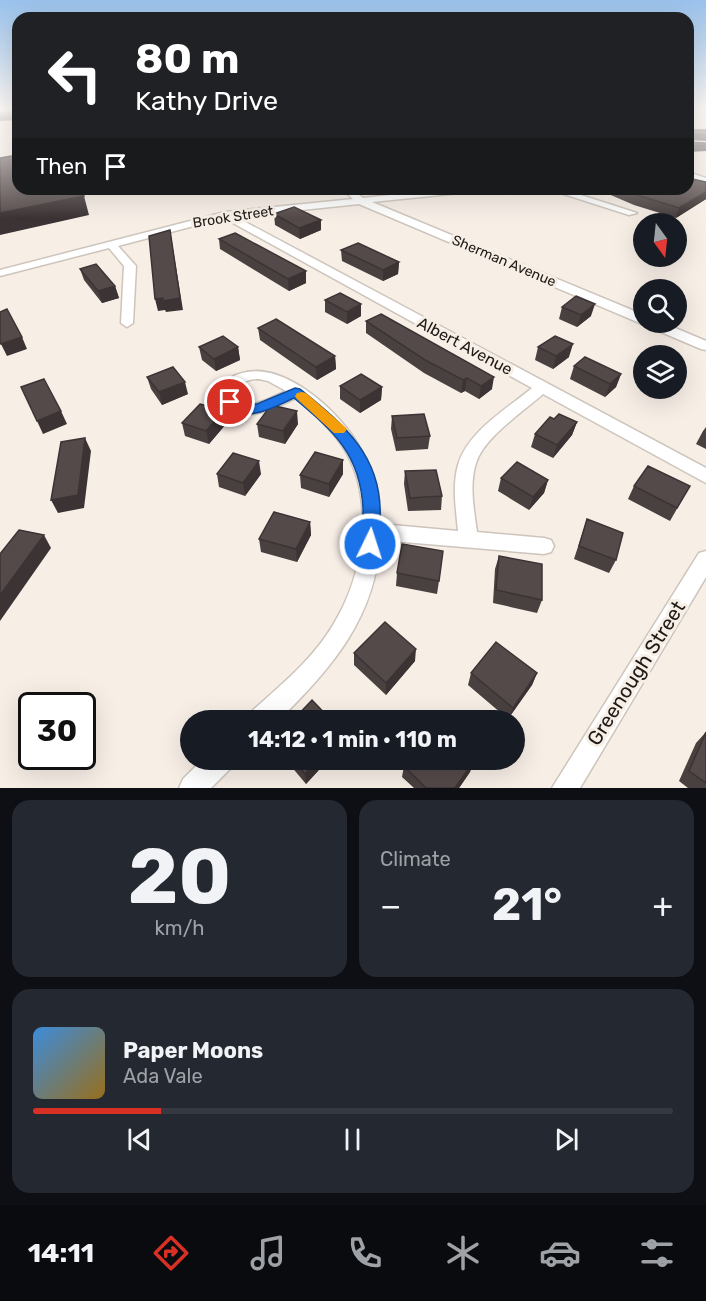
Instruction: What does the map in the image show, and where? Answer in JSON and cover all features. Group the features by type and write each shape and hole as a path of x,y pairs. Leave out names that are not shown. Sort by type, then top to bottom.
{"street":[{"path":"354,195 363,202"},
{"name":"Brook Street","path":"0,273 225,215 414,195"},
{"path":"572,195 632,213"},
{"name":"Sherman Avenue","path":"363,202 633,315"},
{"name":"Albert Avenue","path":"225,215 706,476"},
{"path":"110,243 130,266 127,323"},
{"path":"675,333 706,346"},
{"path":"468,539 465,484 467,462 477,446 490,433 543,387"},
{"path":"271,710 320,661 341,633 354,605 363,577 371,531 372,510 368,481 356,452 337,427 295,392"},
{"path":"371,531 544,546"},
{"name":"Greenough Street","path":"565,788 706,559"},
{"path":"192,788 211,770"}],"building":[{"path":"12,156 12,195 84,196 0,213 0,158"},
{"path":"694,179 706,182 706,192 679,208 637,195 694,195"},
{"path":"294,207 321,220 299,228 274,214"},
{"path":"170,230 180,298 163,301 163,298 155,299 149,236"},
{"path":"235,233 306,271 288,279 219,239"},
{"path":"358,243 399,262 383,270 341,250"},
{"path":"96,264 115,286 98,291 80,269"},
{"path":"340,293 361,304 347,312 325,300"},
{"path":"576,296 595,304 581,315 562,307"},
{"path":"7,309 22,337 1,344 0,312"},
{"path":"381,314 494,377 481,386 467,378 463,380 425,360 366,321"},
{"path":"276,319 335,356 316,367 258,328"},
{"path":"223,336 238,347 214,359 199,347"},
{"path":"555,336 573,344 556,356 538,347"},
{"path":"585,357 621,374 610,384 574,366"},
{"path":"173,367 185,382 159,392 147,377"},
{"path":"361,374 382,387 360,400 340,386"},
{"path":"44,379 61,411 37,421 21,387"},
{"path":"200,404 224,411 206,431 182,423"},
{"path":"271,405 297,411 283,431 257,424"},
{"path":"424,414 430,436 397,438 392,416"},
{"path":"559,414 577,422 557,445 535,434 550,417 554,419"},
{"path":"85,438 78,495 51,500 61,442"},
{"path":"315,452 343,460 329,484 300,475"},
{"path":"233,453 259,461 243,483 217,474"},
{"path":"517,462 548,480 533,497 501,478"},
{"path":"648,466 690,486 677,508 634,486"},
{"path":"436,470 442,496 410,498 405,471"},
{"path":"274,512 310,522 296,549 259,539"},
{"path":"587,519 623,533 616,560 579,546"},
{"path":"19,530 44,535 0,595 0,554"},
{"path":"402,544 443,551 439,581 397,573"},
{"path":"499,556 542,564 542,600 496,590"},
{"path":"385,622 416,649 386,683 354,653"},
{"path":"496,642 537,673 513,708 471,673"},
{"path":"312,700 322,710 302,710"},
{"path":"706,732 706,783 689,771"},
{"path":"408,770 467,770 455,788 426,788"}],"slow traffic":[{"path":"302,396 339,429"}],"route":[{"path":"230,402 242,409 259,409 295,392 337,427 356,452 368,481 372,510 370,544"}]}
